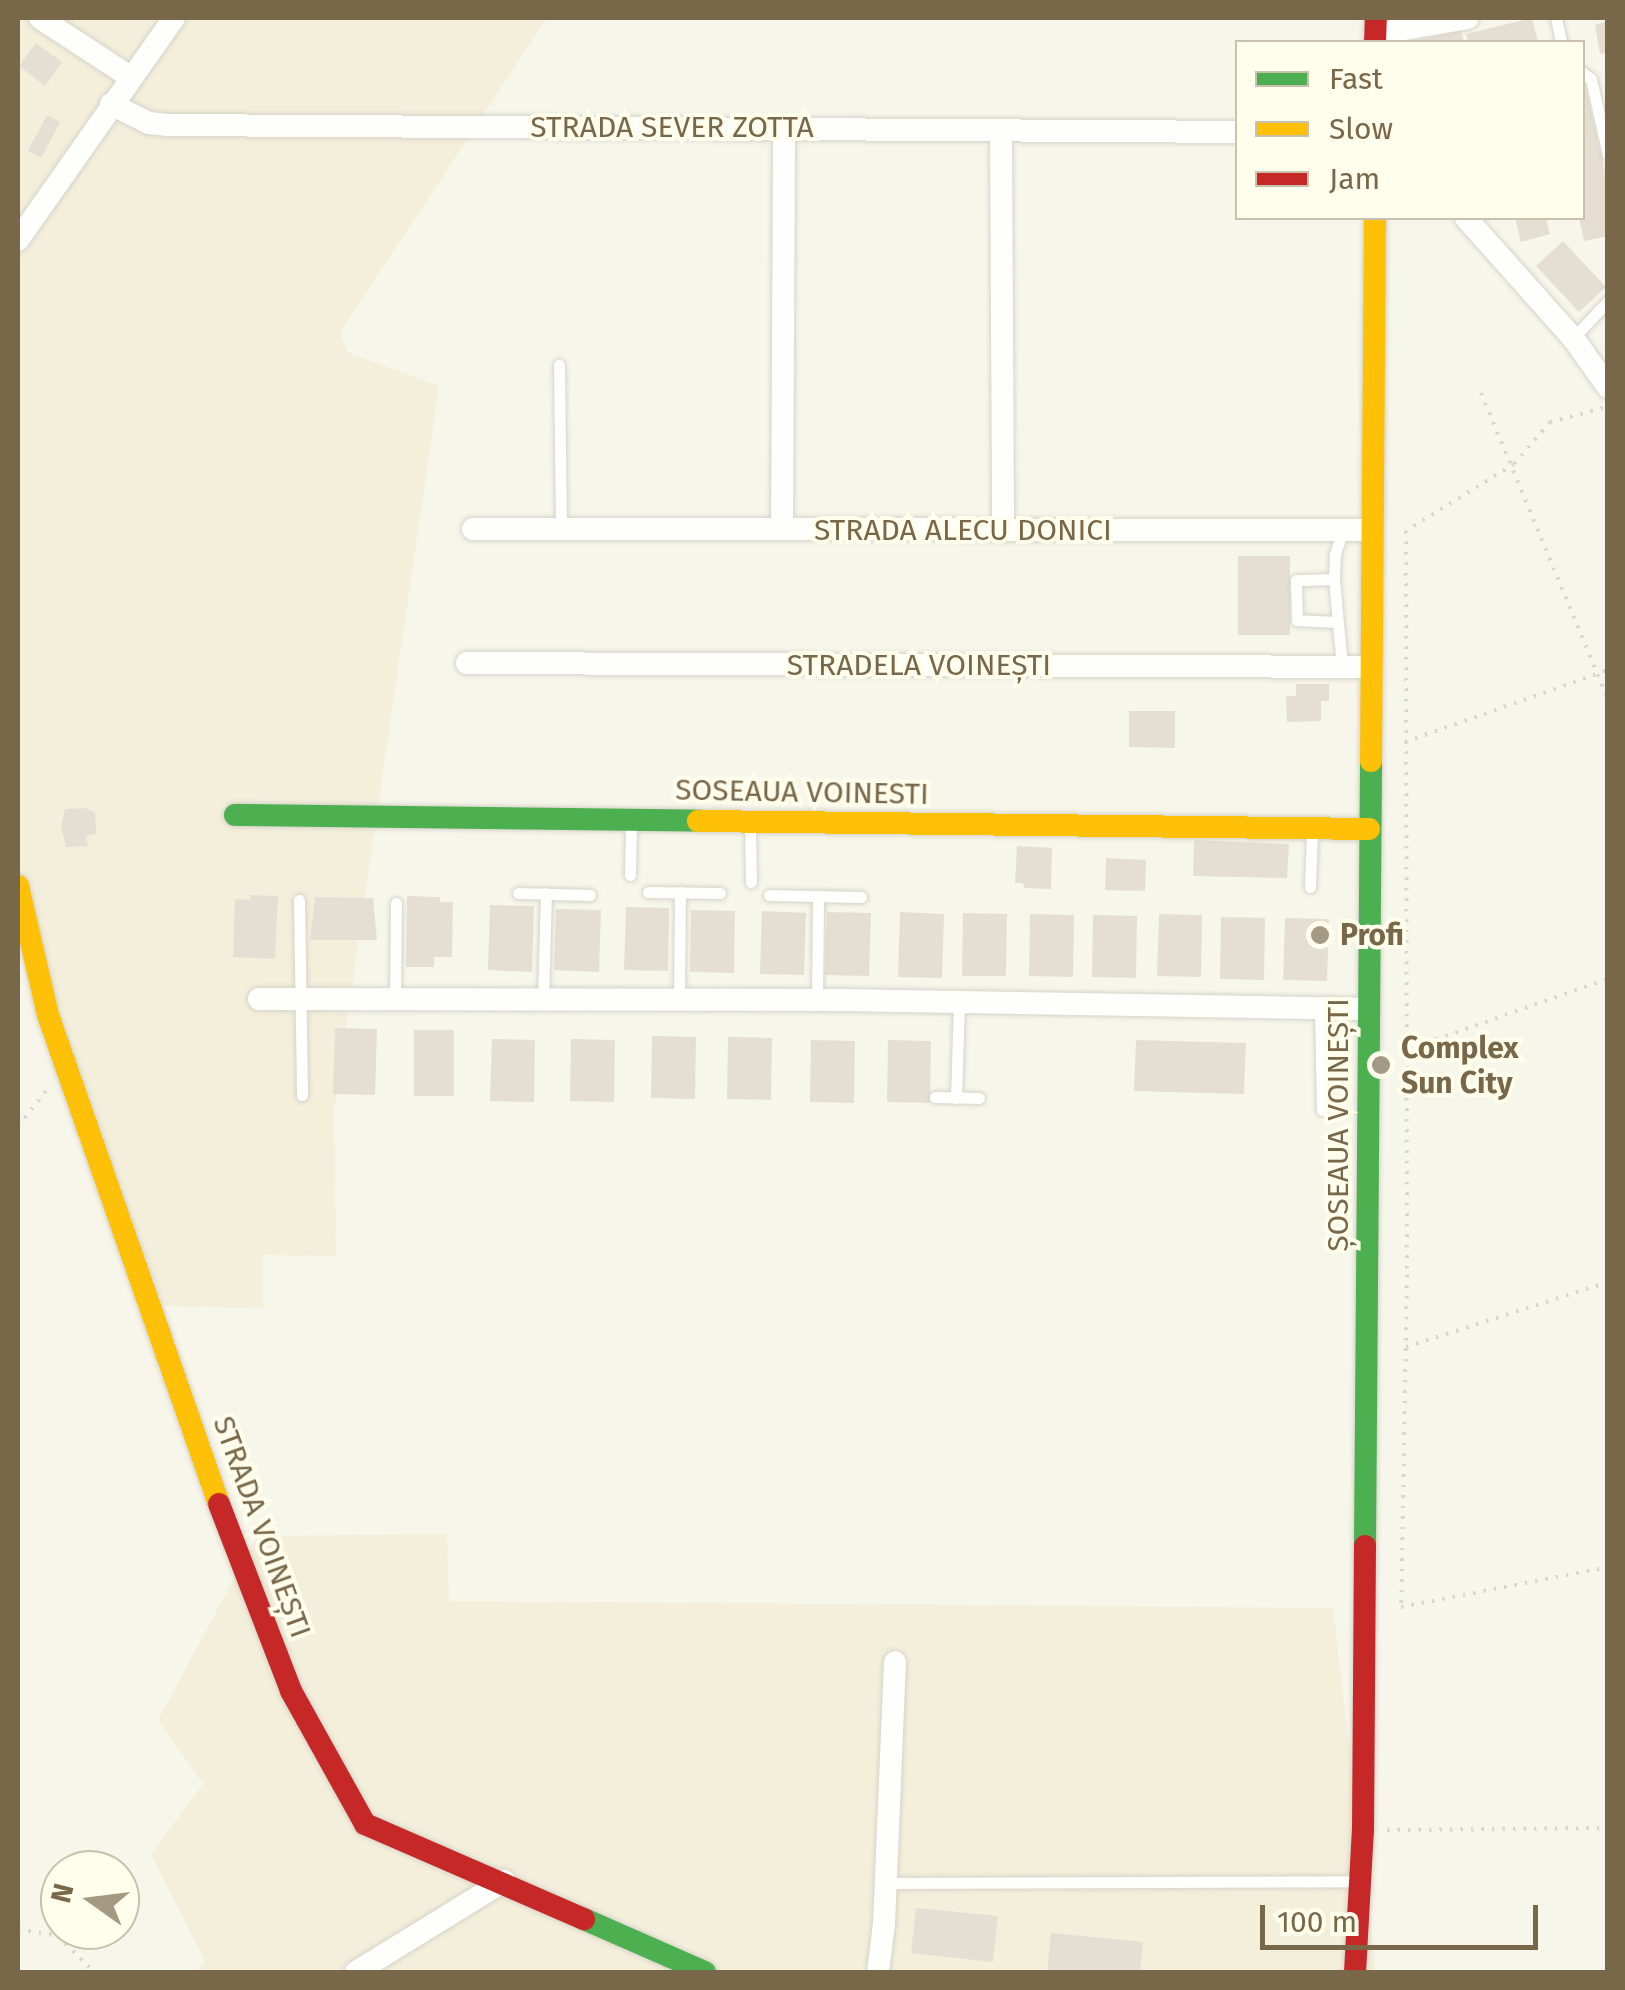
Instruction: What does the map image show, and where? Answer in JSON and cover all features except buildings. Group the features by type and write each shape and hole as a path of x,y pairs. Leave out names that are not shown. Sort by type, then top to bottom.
{"street":[{"path":"40,18 130,78"},
{"path":"21,228 174,18"},
{"path":"1375,32 1468,18"},
{"name":"STRADA SEVER ZOTTA","path":"111,104 149,123 168,125 1235,132"},
{"path":"782,529 784,127"},
{"path":"1000,130 1002,531"},
{"name":"ȘOSEAUA VOINEȘTI","path":"1355,1972 1363,1830 1375,220"},
{"path":"1468,220 1573,338 1608,387"},
{"name":"STRADA ALECU DONICI","path":"474,530 1371,530"},
{"name":"STRADELA VOINEȘTI","path":"467,663 1371,667"},
{"name":"SOSEAUA VOINESTI","path":"235,815 1368,829"},
{"name":"STRADA VOINEȘTI","path":"18,886 48,1015 228,1529 291,1691 341,1786 366,1824 504,1881 704,1972"},
{"path":"259,999 817,1000 1368,1009"},
{"path":"878,1972 886,1883 894,1662"},
{"path":"356,1972 504,1881"}],"lane":[{"path":"1585,74 1591,79 1608,155"},
{"path":"1573,338 1608,300"},
{"path":"557,528 559,366"},
{"path":"1342,667 1334,579 1335,554 1344,530"},
{"path":"1334,579 1296,580 1298,620 1335,622"},
{"path":"630,875 631,820"},
{"path":"750,822 751,882"},
{"path":"1310,887 1312,829"},
{"path":"648,892 720,893"},
{"path":"679,1000 680,892"},
{"path":"518,894 590,895"},
{"path":"543,1000 546,894"},
{"path":"769,895 861,896"},
{"path":"817,1000 818,896"},
{"path":"300,900 302,1094"},
{"path":"395,999 396,903"},
{"path":"956,1098 959,1002"},
{"path":"1320,1008 1322,1110"},
{"path":"935,1097 980,1098"},
{"path":"886,1883 1362,1881"}],"path":[{"path":"1481,393 1514,464 1608,699"},
{"path":"1608,406 1550,422 1514,464 1406,531 1406,1348 1402,1607 1608,1568"},
{"path":"1405,742 1608,670"},
{"path":"1406,1050 1608,979"},
{"path":"18,1126 67,1067"},
{"path":"1406,1348 1608,1282"},
{"path":"1363,1830 1608,1828"},
{"path":"18,1929 58,1936 94,1972"}],"shaded area":[{"path":"18,18 547,18 340,332 347,352 439,386 334,1110 336,1256 263,1255 263,1308 164,1306 18,940"},
{"path":"447,1534 449,1601 1333,1608 1376,1972 196,1972 205,1961 151,1854 203,1784 158,1720 257,1536"}],"traffic: fast":[{"path":"1365,1546 1371,761"},
{"path":"235,815 698,821"},
{"path":"584,1919 705,1972"}],"traffic: slow":[{"path":"1371,761 1375,220"},
{"path":"698,821 1369,829"},
{"path":"18,886 48,1015 219,1504"}],"traffic: jam":[{"path":"1375,40 1376,18"},
{"path":"219,1504 291,1691 365,1824 584,1919"},
{"path":"1355,1972 1363,1830 1365,1546"}],"place":[{"name":"Profi","path":"1320,935"},
{"name":"Complex Sun City","path":"1381,1065"}]}
